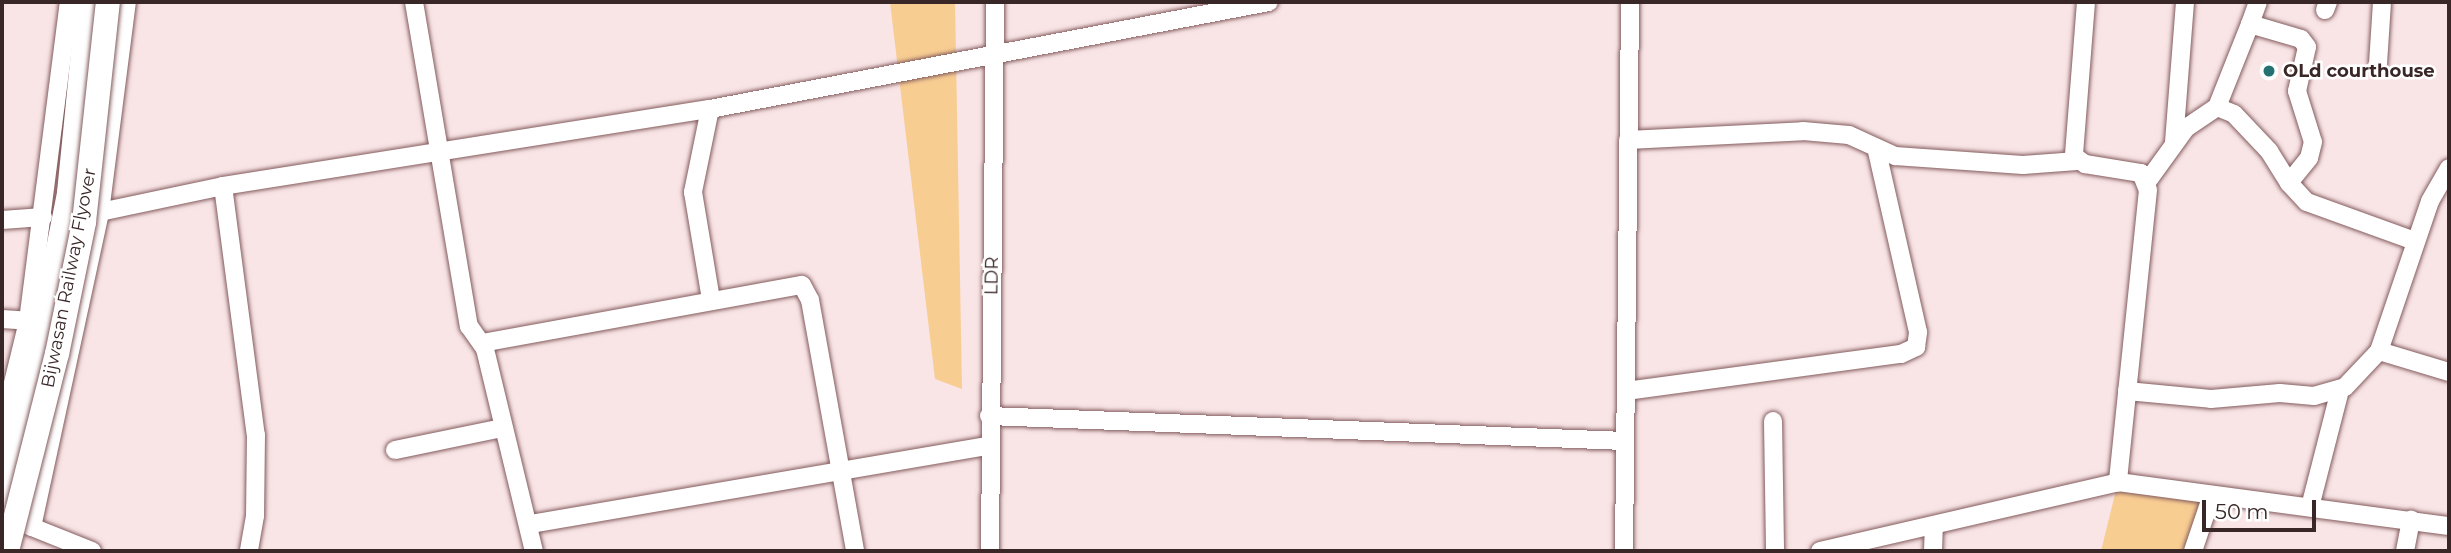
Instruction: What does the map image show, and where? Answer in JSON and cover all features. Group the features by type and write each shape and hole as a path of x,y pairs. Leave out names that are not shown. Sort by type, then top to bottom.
{"main road":[{"name":"Bijwasan Railway Flyover","path":"2,495 38,349 69,193 88,2"},
{"name":"Bijwasan Railway Flyover","path":"7,551 57,354 84,222 108,2"}],"street":[{"path":"2,428 28,321 69,2"},
{"path":"32,527 100,212 127,2"},
{"path":"414,2 469,326 482,343 502,428 530,524 534,551"},
{"name":"LDR","path":"990,551 989,416 995,2"},
{"path":"100,212 223,186 439,154 710,108 1269,2"},
{"path":"1624,551 1630,2"},
{"path":"2077,161 2073,149 2086,2"},
{"path":"2174,142 2185,2"},
{"path":"2118,482 2147,182 2174,142 2217,107 2258,2"},
{"path":"2378,64 2382,2"},
{"path":"2250,24 2301,39 2307,47 2297,91 2313,142 2309,159 2289,183"},
{"path":"2217,107 2234,114 2269,151 2289,183 2307,202 2415,241"},
{"path":"710,108 693,192 710,300"},
{"path":"1628,140 1803,131 1849,135 1877,152 2023,165 2077,161 2129,169 2147,182"},
{"path":"1626,391 1901,354 1916,347 1918,332 1877,152"},
{"path":"2310,507 2340,390 2379,351 2415,241 2449,168"},
{"path":"223,186 256,435 256,516 249,551"},
{"path":"2,220 43,217"},
{"path":"482,343 796,282 807,291 842,467 855,551"},
{"path":"2,319 28,321"},
{"path":"2379,351 2449,372"},
{"path":"2127,391 2211,400 2280,393 2314,396 2340,390"},
{"path":"989,416 1625,441"},
{"path":"1773,421 1775,551"},
{"path":"395,450 502,428"},
{"path":"530,524 842,467 990,445"},
{"path":"1820,551 2118,482 2449,526"},
{"path":"2193,551 2212,495"},
{"path":"2,515 92,551"},
{"path":"2405,551 2411,520"},
{"path":"1933,551 1934,526"}],"shaded area":[{"path":"890,2 955,2 962,389 935,379"},
{"path":"2118,482 2212,495 2193,551 2101,551"}],"place":[{"name":"OLd courthouse","path":"2269,71"}]}
